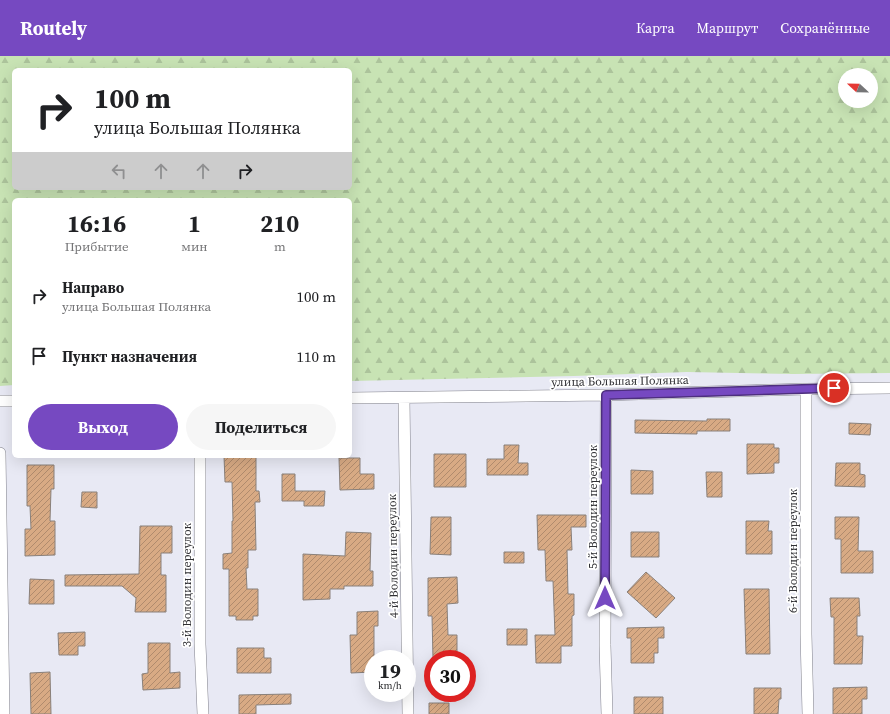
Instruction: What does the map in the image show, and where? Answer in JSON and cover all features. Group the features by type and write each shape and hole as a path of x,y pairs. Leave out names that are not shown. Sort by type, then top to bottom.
{"street":[{"name":"улица Большая Полянка","path":"352,398 606,395 890,388"},
{"name":"6-й Володин переулок","path":"806,389 806,634 808,714"},
{"name":"5-й Володин переулок","path":"606,395 606,714"},
{"name":"4-й Володин переулок","path":"404,398 408,714"},
{"path":"0,401 12,401"},
{"path":"0,453 4,714"},
{"name":"3-й Володин переулок","path":"200,458 200,644 203,714"}],"green space":[{"path":"0,56 890,56 890,373 793,374 687,372 352,381 352,198 12,198 12,385 0,386"}],"building":[{"path":"707,419 730,419 730,431 697,431 697,434 635,433 635,420 707,421"},
{"path":"849,423 871,424 870,435 849,434"},
{"path":"747,444 774,444 774,448 779,448 779,463 774,463 774,473 747,474"},
{"path":"504,445 519,445 518,463 528,463 528,475 487,475 487,459 504,459"},
{"path":"434,454 466,454 466,487 434,487"},
{"path":"224,458 256,458 256,491 259,491 260,502 255,502 256,550 248,550 248,568 246,568 247,589 258,589 258,616 253,616 253,620 236,620 236,616 229,616 229,569 223,569 223,554 232,553 232,482 225,482"},
{"path":"339,458 360,458 360,474 374,474 374,489 340,490"},
{"path":"836,463 860,463 860,474 865,475 865,487 835,486"},
{"path":"27,465 54,465 54,489 51,489 50,521 55,521 55,555 25,556 25,529 31,529 30,506 27,506"},
{"path":"631,470 653,471 653,494 631,494"},
{"path":"706,472 722,472 722,497 707,497"},
{"path":"282,474 295,474 295,491 325,491 324,506 304,506 304,501 282,501"},
{"path":"82,492 97,492 97,508 81,507"},
{"path":"537,515 586,515 586,527 571,527 572,550 567,550 568,594 574,594 574,615 572,616 572,646 561,646 561,663 536,663 535,635 555,635 553,581 546,581 545,550 538,550"},
{"path":"431,517 451,517 451,555 430,554"},
{"path":"835,517 859,517 858,551 873,551 873,573 841,573 841,539 835,539"},
{"path":"746,521 769,521 768,531 772,531 772,554 746,554"},
{"path":"140,526 172,526 172,553 161,553 161,575 166,575 166,612 135,612 136,598 122,586 65,586 65,575 139,574"},
{"path":"346,532 371,533 370,571 373,571 373,586 344,586 344,589 330,589 330,599 303,600 303,554 345,556"},
{"path":"631,532 659,532 659,557 631,557"},
{"path":"504,552 524,552 524,563 504,563"},
{"path":"646,572 675,598 656,618 627,592"},
{"path":"457,577 458,603 447,604 448,635 457,635 457,650 433,650 432,616 428,616 428,578"},
{"path":"30,579 54,580 54,604 29,604"},
{"path":"744,589 769,589 770,654 746,654"},
{"path":"830,598 859,598 860,616 857,616 857,636 863,636 862,664 834,664 834,617 831,617"},
{"path":"378,611 378,626 374,626 374,650 364,650 364,672 351,673 350,635 357,635 357,612"},
{"path":"664,627 664,638 658,638 658,653 654,653 654,663 631,663 631,638 627,638 627,628"},
{"path":"507,629 527,629 527,645 507,645"},
{"path":"85,632 85,646 78,646 78,655 59,655 58,633"},
{"path":"148,643 170,643 170,673 180,672 180,688 143,690 142,674 148,673"},
{"path":"237,648 264,648 264,658 271,658 271,673 237,673"},
{"path":"50,672 51,714 31,714 30,673"},
{"path":"867,687 867,699 862,699 862,714 833,714 833,688"},
{"path":"754,688 781,688 781,699 779,699 778,714 754,714"},
{"path":"291,694 291,704 256,705 256,714 239,714 239,695"},
{"path":"634,697 663,697 663,714 634,714"},
{"path":"429,703 449,703 449,714 429,714"}],"route":[{"path":"605,598 606,395 834,388"}]}
